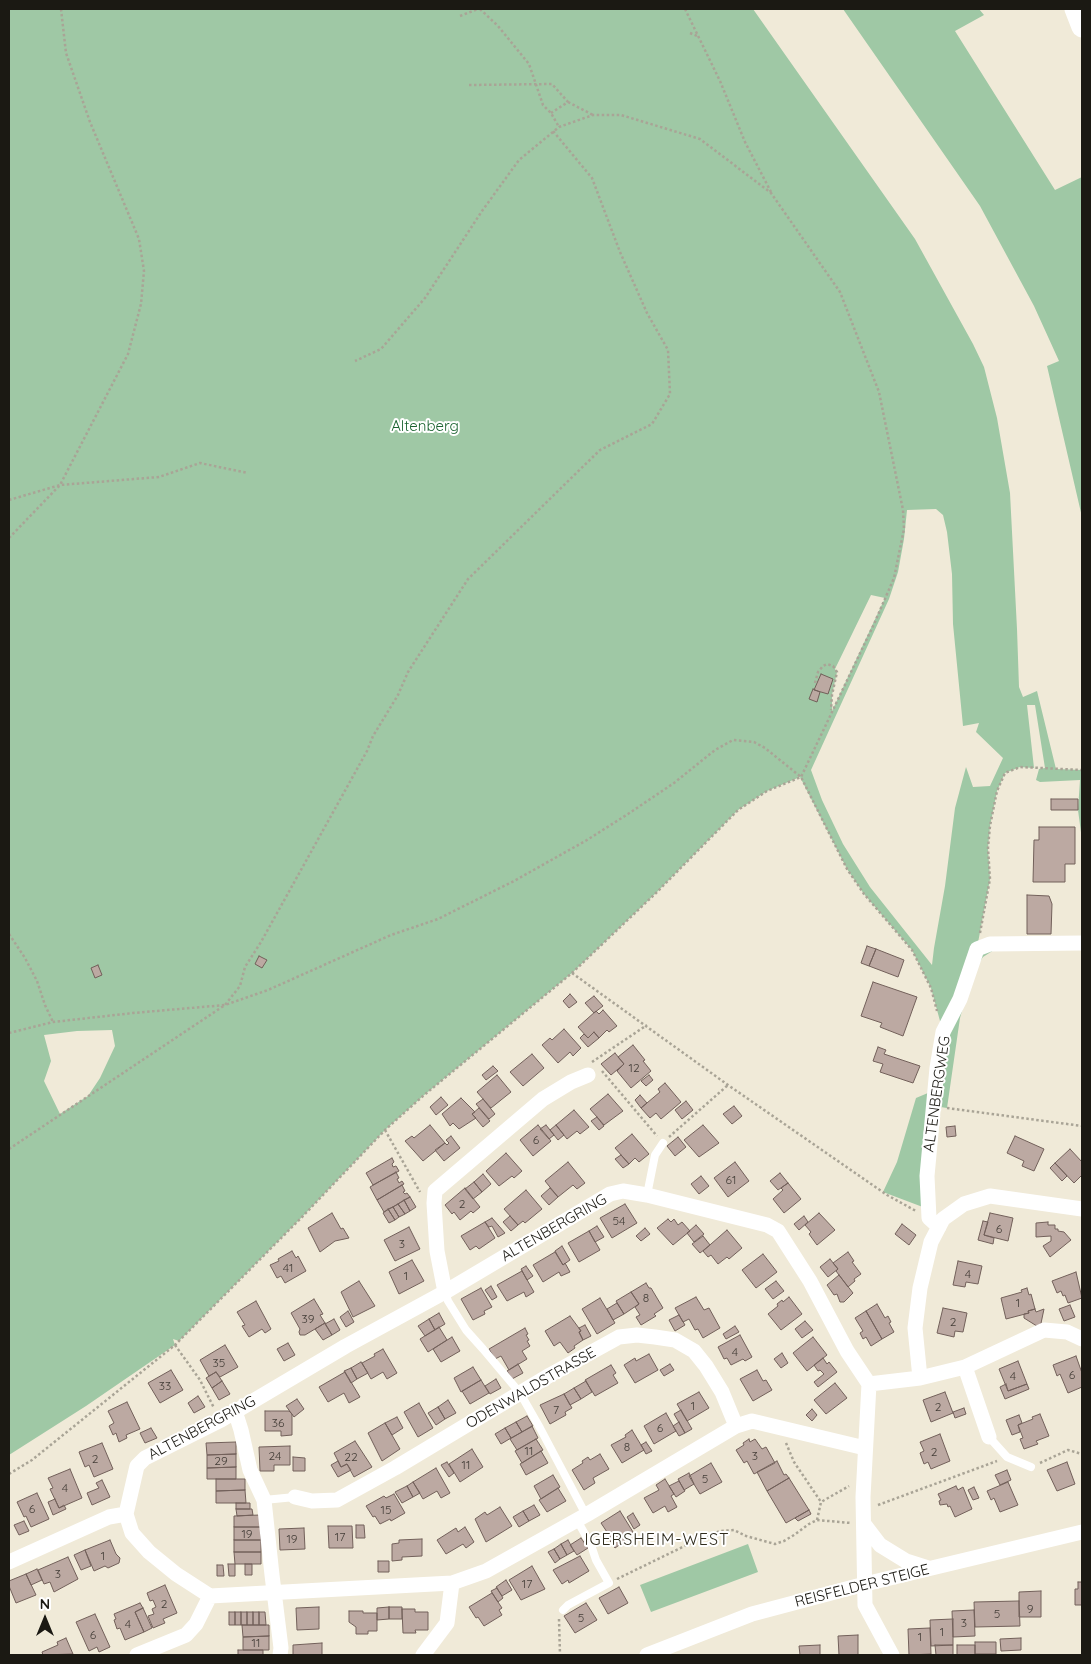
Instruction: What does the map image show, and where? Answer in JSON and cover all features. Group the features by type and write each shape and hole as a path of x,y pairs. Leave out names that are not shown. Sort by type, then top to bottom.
{"street":[{"path":"1075,9 1082,27"},
{"path":"977,949 990,944 1082,943"},
{"name":"ALTENBERGWEG","path":"929,1216 927,1176 937,1068 943,1032 955,1011 977,949"},
{"path":"445,1292 437,1250 434,1203 436,1191 542,1099 571,1082 588,1076"},
{"name":"ALTENBERGRING","path":"126,1514 137,1466 145,1458 221,1420 346,1346 445,1292 610,1194 623,1191 647,1194 767,1225 778,1231 810,1281 847,1351 869,1384"},
{"path":"920,1378 915,1328 920,1288 931,1242 943,1219 964,1204 990,1196 1082,1208"},
{"path":"929,1216 939,1227"},
{"path":"892,1655 865,1605 864,1480 869,1384 920,1378 965,1367 1044,1330 1067,1332 1082,1338"},
{"name":"ODENWALDSTRASSE","path":"295,1497 312,1501 337,1500 619,1338 637,1335 675,1340 694,1350 722,1392 736,1426"},
{"path":"965,1367 989,1437"},
{"path":"235,1411 250,1470 264,1500 282,1648 280,1655"},
{"path":"9,1562 109,1517 126,1514 132,1533 149,1552 176,1574 210,1596 452,1583 486,1571 581,1518 736,1426 752,1421 865,1448"},
{"path":"865,1517 880,1545 906,1561 930,1568"},
{"name":"REISFELDER STEIGE","path":"647,1655 752,1614 865,1584 1082,1532"},
{"path":"423,1655 447,1623 452,1583"},
{"path":"137,1655 186,1635 196,1624 210,1596"}],"lane":[{"path":"647,1194 656,1154 663,1143"},
{"path":"445,1292 448,1301 466,1330 520,1394 540,1428 581,1518 596,1560 609,1583 568,1605 563,1610"},
{"path":"989,1437 1007,1457 1031,1467"},
{"path":"264,1500 295,1497"}],"path":[{"path":"9,538 60,485 128,354 141,304 144,271 139,239 90,122 66,52 61,9"},
{"path":"460,16 479,9 498,26 528,64 543,105 551,113 559,127"},
{"path":"9,1474 32,1460 175,1345 386,1130 423,1096 572,973 656,893 738,810 767,791 801,777 874,624 894,578 904,530 903,510 880,392 840,292 771,194 745,142 720,81 685,9"},
{"path":"690,33 697,36"},
{"path":"468,85 552,84 568,102 593,115"},
{"path":"551,113 568,102"},
{"path":"354,362 381,350 425,298 482,211 519,160 559,127 593,115 621,115 700,139 771,194"},
{"path":"9,1149 225,1005 240,986 245,967 262,942 367,751 373,736 398,696 408,672 468,579 600,450 652,424 670,394 668,350 647,313 620,252 592,178 553,131"},
{"path":"9,500 60,485 159,477 200,463 248,474"},
{"path":"815,683 818,672 823,666 827,664 833,666 837,672 832,694 831,712"},
{"path":"9,1033 53,1022 225,1005 268,990 391,936 438,919 485,897 587,840 674,783 715,750 733,740 754,742 765,748 801,777 847,869 864,894 912,950 931,988 943,1032"},
{"path":"977,949 990,879 988,848 990,826 997,790 1005,773 1020,767 1082,770"},
{"path":"9,934 38,981 45,1005 53,1022"},
{"path":"572,973 887,1195 920,1214 929,1216"},
{"path":"588,1076 593,1061 617,1047 647,1025"},
{"path":"612,1083 663,1143 728,1084"},
{"path":"933,1106 1082,1126"},
{"path":"386,1130 426,1201 434,1203"},
{"path":"175,1345 200,1380 221,1420"},
{"path":"780,1427 794,1462 821,1502"},
{"path":"1031,1467 1068,1450 1082,1454"},
{"path":"609,1583 697,1540 720,1531 734,1530 746,1536 775,1544 794,1536 817,1520 865,1517 1007,1457"},
{"path":"817,1520 821,1502 864,1480"},
{"path":"560,1655 559,1619 563,1610"}],"green space":[{"name":"Altenberg","path":"9,9 753,9 915,239 984,367 997,418 1010,493 1019,687 1023,697 1037,691 1056,769 1082,770 1082,840 1078,810 1080,780 1040,782 1036,780 1039,769 1045,768 1035,705 1027,705 1034,768 1020,767 1005,773 997,791 988,848 990,879 977,948 994,950 983,957 977,966 966,997 960,1018 947,1108 934,1106 928,1209 883,1192 897,1162 916,1098 935,1090 943,1032 931,988 912,950 864,894 847,869 800,777 767,791 738,810 656,893 572,973 423,1096 385,1130 179,1341 173,1339 175,1345 86,1406 9,1455","holes":["936,509 943,515 952,574 953,624 963,726 979,723 976,732 1003,758 990,786 973,787 966,767 955,808 932,965 870,887 843,844 822,800 811,770 889,599 898,572 907,510","871,595 885,598 832,711 832,695 837,672 835,669","112,1030 115,1046 100,1078 88,1096 60,1114 44,1081 51,1061 44,1035 77,1031"]},
{"path":"843,9 979,9 984,15 955,31 1055,190 1082,177 1082,517 1047,366 1059,361 1034,306 980,206"},
{"path":"748,1544 758,1572 651,1612 640,1585"}],"building":[{"path":"821,674 833,679 828,694 814,690"},
{"path":"813,689 820,692 817,702 809,699"},
{"path":"1051,799 1078,799 1078,810 1051,810"},
{"path":"1039,827 1075,827 1075,864 1065,864 1065,882 1033,882 1034,840 1039,840"},
{"path":"1027,895 1049,896 1052,904 1051,934 1027,934"},
{"path":"867,946 876,949 869,966 861,963"},
{"path":"876,949 904,960 898,977 869,966"},
{"path":"259,956 267,960 262,968 255,964"},
{"path":"98,965 102,975 95,978 91,968"},
{"path":"873,982 917,997 903,1036 880,1027 882,1023 861,1016"},
{"path":"570,994 577,1002 569,1008 563,1001"},
{"path":"594,996 603,1006 594,1013 585,1003"},
{"path":"603,1010 617,1026 609,1032 607,1030 599,1038 594,1032 588,1038 578,1027 596,1011 599,1014"},
{"path":"564,1029 581,1048 573,1056 570,1052 558,1063 542,1045 550,1038 552,1040"},
{"path":"594,1032 599,1038 588,1047 580,1038 584,1034 588,1038"},
{"path":"633,1045 651,1071 631,1088 617,1071 624,1064 618,1057"},
{"path":"878,1047 886,1050 884,1054 920,1066 913,1083 880,1072 883,1064 873,1061"},
{"path":"615,1053 624,1064 611,1075 601,1064"},
{"path":"532,1054 544,1068 523,1086 510,1072"},
{"path":"493,1066 498,1071 486,1080 482,1075"},
{"path":"497,1075 511,1092 491,1108 477,1092"},
{"path":"649,1075 653,1080 646,1086 641,1081"},
{"path":"665,1083 681,1102 661,1119 656,1113 650,1118 641,1108 660,1092 658,1089"},
{"path":"608,1094 623,1111 604,1125 590,1109"},
{"path":"640,1095 647,1103 641,1108 635,1100"},
{"path":"441,1097 448,1105 436,1115 430,1107"},
{"path":"461,1098 475,1112 472,1114 476,1118 459,1129 453,1123 450,1126 442,1114"},
{"path":"483,1099 495,1114 489,1119 476,1104"},
{"path":"686,1101 693,1110 682,1119 675,1110"},
{"path":"734,1106 742,1116 732,1124 723,1114"},
{"path":"479,1108 490,1121 483,1127 472,1114"},
{"path":"574,1110 589,1127 580,1134 577,1131 567,1139 556,1125"},
{"path":"597,1117 604,1126 599,1130 591,1121"},
{"path":"430,1125 445,1143 423,1161 405,1141 412,1136 414,1138"},
{"path":"538,1125 551,1141 533,1156 520,1140"},
{"path":"546,1125 554,1135 549,1139 540,1129"},
{"path":"556,1125 564,1135 558,1140 550,1130"},
{"path":"703,1125 719,1143 699,1157 684,1140"},
{"path":"955,1126 956,1136 947,1137 946,1127"},
{"path":"632,1134 649,1154 639,1162 635,1158 629,1164 615,1148"},
{"path":"451,1136 460,1148 444,1161 435,1150 445,1143 447,1145 449,1143 446,1140"},
{"path":"1015,1136 1044,1149 1034,1171 1022,1166 1024,1161 1007,1153"},
{"path":"678,1137 686,1147 675,1156 667,1146"},
{"path":"1070,1149 1082,1162 1082,1175 1074,1183 1055,1163"},
{"path":"506,1153 522,1171 499,1186 486,1171"},
{"path":"621,1155 629,1164 623,1168 615,1159"},
{"path":"392,1158 394,1162 392,1164 393,1167 396,1166 399,1171 373,1185 366,1173"},
{"path":"568,1162 585,1183 577,1189 573,1185 558,1197 545,1181"},
{"path":"735,1162 749,1181 728,1197 714,1178"},
{"path":"1055,1163 1067,1176 1062,1181 1050,1168"},
{"path":"396,1172 399,1183 402,1181 404,1184 377,1200 370,1187"},
{"path":"780,1173 788,1183 778,1190 770,1181"},
{"path":"483,1174 491,1184 482,1192 474,1182"},
{"path":"701,1176 709,1186 699,1194 691,1184"},
{"path":"474,1182 482,1192 473,1199 465,1189"},
{"path":"788,1183 801,1199 784,1213 773,1199 783,1190 781,1188"},
{"path":"402,1185 405,1191 403,1192 407,1193 410,1197 384,1212 377,1200"},
{"path":"465,1188 480,1207 473,1213 471,1211 460,1220 445,1205"},
{"path":"550,1188 558,1197 549,1205 541,1196"},
{"path":"526,1190 542,1209 525,1223 523,1221 518,1225 504,1209"},
{"path":"410,1197 416,1207 410,1211 404,1200"},
{"path":"404,1200 410,1211 405,1214 398,1204"},
{"path":"398,1204 405,1214 399,1217 393,1207"},
{"path":"625,1204 637,1223 612,1238 600,1218"},
{"path":"393,1207 399,1217 395,1220 388,1209"},
{"path":"388,1209 395,1220 389,1223 383,1213"},
{"path":"332,1213 341,1229 343,1228 349,1238 335,1241 320,1252 308,1228"},
{"path":"819,1213 835,1230 817,1245 809,1234 811,1232 805,1225"},
{"path":"990,1213 1013,1218 1008,1241 984,1235"},
{"path":"510,1216 518,1225 511,1231 503,1222"},
{"path":"804,1216 808,1222 799,1230 794,1224"},
{"path":"492,1218 505,1233 498,1237 492,1226 489,1227 485,1222"},
{"path":"668,1219 671,1222 674,1219 678,1225 682,1222 690,1231 673,1245 657,1228"},
{"path":"983,1221 988,1222 984,1235 994,1238 993,1244 978,1240"},
{"path":"485,1222 495,1238 479,1249 476,1246 470,1250 461,1236"},
{"path":"1048,1222 1048,1225 1055,1225 1055,1229 1064,1232 1071,1240 1050,1257 1043,1246 1051,1241 1051,1236 1036,1237 1036,1223"},
{"path":"902,1224 916,1235 909,1245 895,1234"},
{"path":"696,1225 704,1234 694,1242 687,1233"},
{"path":"597,1226 604,1237 595,1242 589,1231"},
{"path":"409,1227 420,1249 395,1261 384,1240"},
{"path":"645,1228 650,1234 641,1241 636,1236"},
{"path":"727,1230 742,1248 729,1259 727,1257 718,1264 711,1255 708,1257 703,1251"},
{"path":"589,1231 600,1250 579,1262 568,1243"},
{"path":"703,1236 710,1245 700,1253 692,1244"},
{"path":"562,1246 570,1260 563,1265 555,1251"},
{"path":"292,1251 296,1258 298,1256 306,1271 285,1283 281,1276 277,1278 270,1265"},
{"path":"555,1252 570,1272 561,1276 559,1272 543,1282 533,1265"},
{"path":"848,1252 854,1261 852,1262 861,1274 848,1287 836,1271 838,1269 833,1263"},
{"path":"763,1254 777,1272 756,1288 742,1270"},
{"path":"830,1259 838,1269 828,1277 820,1267"},
{"path":"412,1260 424,1281 399,1294 389,1272"},
{"path":"958,1261 982,1266 978,1284 966,1282 965,1287 953,1285"},
{"path":"526,1266 533,1276 527,1280 521,1269"},
{"path":"522,1271 534,1292 526,1297 524,1292 507,1301 497,1285"},
{"path":"1076,1272 1082,1298 1068,1303 1061,1291 1057,1293 1052,1281"},
{"path":"839,1275 853,1293 844,1302 840,1302 837,1294 834,1295 827,1285"},
{"path":"359,1281 375,1306 353,1317 341,1292"},
{"path":"776,1281 784,1291 773,1299 765,1289"},
{"path":"646,1283 663,1308 654,1314 656,1316 641,1325 636,1317 640,1315 635,1307 639,1304 631,1292"},
{"path":"491,1286 497,1297 492,1300 485,1290"},
{"path":"481,1288 492,1307 484,1311 485,1314 473,1320 461,1299"},
{"path":"1027,1288 1029,1295 1031,1294 1035,1309 1028,1311 1029,1313 1006,1319 1001,1298 1022,1292 1021,1290"},
{"path":"631,1292 639,1304 624,1314 616,1301"},
{"path":"696,1297 704,1310 709,1308 720,1328 703,1338 698,1329 695,1330 689,1319 683,1322 675,1308"},
{"path":"789,1297 802,1314 781,1330 768,1314 778,1306 777,1304"},
{"path":"600,1298 615,1323 597,1334 582,1309"},
{"path":"314,1299 323,1314 320,1315 325,1323 305,1335 300,1335 300,1329 291,1313"},
{"path":"256,1301 271,1329 265,1333 262,1329 249,1337 242,1326 245,1325 237,1312"},
{"path":"617,1303 624,1314 613,1320 607,1309"},
{"path":"877,1304 885,1318 888,1316 891,1322 889,1323 894,1332 882,1339 866,1311"},
{"path":"1070,1305 1075,1317 1064,1321 1059,1309"},
{"path":"943,1308 967,1313 963,1332 955,1331 954,1337 937,1333"},
{"path":"1035,1309 1036,1312 1044,1309 1040,1328 1024,1318 1024,1314"},
{"path":"348,1311 354,1322 346,1327 340,1317"},
{"path":"866,1311 882,1339 871,1346 866,1337 863,1339 860,1333 863,1331 855,1318"},
{"path":"439,1313 445,1324 435,1330 429,1319"},
{"path":"679,1315 685,1325 675,1331 669,1320"},
{"path":"570,1316 581,1331 579,1332 583,1340 568,1353 560,1342 554,1346 545,1331"},
{"path":"334,1319 340,1330 332,1335 325,1324"},
{"path":"429,1319 435,1330 425,1336 418,1326"},
{"path":"805,1321 813,1330 802,1338 795,1329"},
{"path":"325,1323 332,1335 323,1340 315,1329"},
{"path":"585,1325 591,1336 583,1340 579,1328"},
{"path":"735,1326 739,1332 726,1339 723,1334"},
{"path":"439,1327 447,1340 428,1352 420,1339"},
{"path":"525,1328 529,1340 527,1341 530,1346 522,1351 527,1359 509,1370 501,1356 495,1359 489,1349"},
{"path":"740,1335 752,1357 731,1365 727,1358 724,1359 718,1347"},
{"path":"452,1337 460,1351 441,1362 433,1349"},
{"path":"813,1337 827,1355 807,1371 793,1353"},
{"path":"288,1343 295,1355 284,1361 277,1349"},
{"path":"225,1345 238,1367 220,1377 216,1372 209,1376 200,1360"},
{"path":"383,1349 397,1373 387,1379 383,1372 371,1379 362,1363"},
{"path":"782,1353 788,1363 781,1368 774,1359"},
{"path":"649,1354 658,1370 635,1383 624,1365 635,1358 636,1361"},
{"path":"1076,1356 1082,1373 1082,1387 1068,1393 1060,1374 1057,1376 1053,1365"},
{"path":"823,1358 837,1372 818,1387 814,1382 824,1374 820,1370 818,1371 814,1365"},
{"path":"1018,1361 1027,1384 1008,1391 999,1369"},
{"path":"361,1362 368,1373 357,1379 351,1368"},
{"path":"518,1364 523,1373 512,1379 507,1371"},
{"path":"670,1364 674,1370 664,1376 660,1370"},
{"path":"611,1365 616,1373 613,1375 618,1383 595,1396 585,1380"},
{"path":"473,1367 481,1380 461,1392 454,1378"},
{"path":"351,1368 357,1379 351,1383 344,1371"},
{"path":"171,1370 183,1390 160,1403 148,1383"},
{"path":"757,1370 763,1381 766,1380 772,1390 753,1401 740,1379"},
{"path":"216,1372 222,1381 212,1388 206,1378"},
{"path":"345,1372 360,1397 349,1403 344,1393 328,1402 319,1387"},
{"path":"496,1379 501,1388 490,1394 485,1386"},
{"path":"481,1380 489,1393 470,1404 462,1391"},
{"path":"222,1381 230,1394 219,1400 212,1388"},
{"path":"586,1381 592,1392 581,1399 574,1388"},
{"path":"835,1383 847,1398 826,1414 814,1400"},
{"path":"1006,1384 1008,1391 1027,1384 1029,1389 1005,1399 1000,1387"},
{"path":"574,1388 581,1399 570,1405 564,1394"},
{"path":"699,1392 709,1408 687,1421 677,1404"},
{"path":"945,1392 953,1413 931,1422 923,1400"},
{"path":"564,1394 572,1408 565,1412 566,1415 550,1424 540,1405"},
{"path":"198,1396 205,1407 194,1413 188,1403"},
{"path":"297,1399 304,1409 294,1417 286,1406"},
{"path":"448,1400 456,1413 445,1419 438,1407"},
{"path":"127,1402 140,1429 126,1435 127,1438 119,1442 116,1433 113,1435 109,1426 114,1423 108,1411"},
{"path":"419,1403 433,1428 418,1437 404,1412"},
{"path":"438,1407 445,1419 436,1425 428,1413"},
{"path":"964,1408 966,1414 955,1418 953,1412"},
{"path":"812,1409 817,1415 812,1421 806,1415"},
{"path":"681,1410 692,1429 685,1433 674,1414"},
{"path":"265,1411 289,1411 292,1414 292,1435 281,1436 281,1431 265,1431"},
{"path":"666,1413 676,1431 654,1444 644,1426"},
{"path":"1040,1414 1049,1436 1036,1441 1038,1444 1024,1449 1020,1439 1023,1438 1018,1425"},
{"path":"1019,1415 1022,1423 1018,1425 1020,1432 1012,1435 1006,1420"},
{"path":"527,1416 533,1426 522,1432 516,1422"},
{"path":"397,1417 403,1428 392,1435 385,1423"},
{"path":"516,1422 522,1432 511,1438 505,1428"},
{"path":"679,1422 685,1433 679,1436 673,1426"},
{"path":"385,1423 400,1449 382,1461 368,1433"},
{"path":"532,1426 538,1438 517,1450 510,1439"},
{"path":"151,1428 157,1438 145,1443 140,1433"},
{"path":"505,1428 511,1438 501,1444 495,1434"},
{"path":"632,1430 644,1450 622,1463 611,1445 626,1437 625,1435"},
{"path":"940,1434 950,1461 931,1469 928,1462 924,1464 920,1453 924,1451 920,1442"},
{"path":"536,1439 543,1450 522,1463 515,1451"},
{"path":"749,1439 750,1442 755,1439 762,1449 766,1447 775,1463 754,1474 747,1461 744,1463 736,1450"},
{"path":"355,1441 372,1467 354,1477 347,1464 341,1467 334,1453"},
{"path":"236,1442 236,1454 207,1455 206,1443"},
{"path":"646,1442 652,1451 646,1454 641,1445"},
{"path":"102,1443 113,1469 94,1477 89,1465 85,1467 79,1452"},
{"path":"290,1446 290,1465 274,1465 274,1471 260,1471 259,1447"},
{"path":"472,1449 483,1467 460,1482 449,1464"},
{"path":"541,1451 548,1463 526,1475 520,1464"},
{"path":"236,1454 236,1467 207,1468 207,1455"},
{"path":"600,1454 609,1469 593,1478 595,1483 584,1490 572,1470 583,1463 582,1461 588,1457 590,1460"},
{"path":"293,1457 305,1458 305,1471 293,1471"},
{"path":"338,1461 341,1467 347,1464 351,1470 338,1477 331,1465"},
{"path":"777,1461 784,1475 786,1474 789,1478 767,1491 757,1472"},
{"path":"447,1462 454,1473 449,1477 441,1465"},
{"path":"1067,1462 1075,1484 1057,1491 1047,1470"},
{"path":"711,1463 722,1482 700,1494 689,1476"},
{"path":"236,1467 236,1479 207,1479 207,1468"},
{"path":"436,1468 450,1493 441,1498 437,1491 423,1499 413,1482"},
{"path":"70,1469 82,1498 59,1508 50,1489 53,1488 48,1478"},
{"path":"1007,1470 1011,1480 1000,1485 995,1475"},
{"path":"689,1473 694,1484 684,1490 678,1479"},
{"path":"553,1475 560,1487 541,1499 534,1486"},
{"path":"789,1478 809,1510 786,1523 767,1491"},
{"path":"216,1479 245,1479 245,1490 216,1491"},
{"path":"665,1479 674,1494 671,1496 677,1507 668,1512 665,1506 653,1513 644,1498 659,1490 656,1485"},
{"path":"102,1480 110,1497 92,1505 87,1493 99,1488 96,1483"},
{"path":"679,1481 685,1491 676,1497 669,1486"},
{"path":"413,1482 420,1493 413,1497 407,1486"},
{"path":"1008,1482 1018,1505 1000,1512 994,1498 991,1500 987,1491"},
{"path":"407,1486 413,1497 402,1503 395,1492"},
{"path":"956,1486 958,1490 963,1487 972,1509 955,1517 950,1506 948,1507 947,1504 940,1505 939,1501 941,1500 938,1494"},
{"path":"974,1487 979,1498 973,1500 968,1490"},
{"path":"558,1488 566,1501 547,1512 539,1500"},
{"path":"245,1490 246,1503 216,1503 216,1491"},
{"path":"37,1493 49,1519 31,1527 17,1502"},
{"path":"394,1494 405,1513 391,1521 390,1519 380,1524 366,1506 384,1496 386,1498"},
{"path":"55,1499 59,1508 64,1505 66,1509 53,1515 48,1502"},
{"path":"236,1503 250,1503 250,1509 236,1509"},
{"path":"534,1505 540,1515 529,1521 523,1511"},
{"path":"500,1507 512,1526 486,1542 475,1519 485,1512 487,1515"},
{"path":"236,1509 252,1509 253,1515 237,1516"},
{"path":"809,1510 811,1514 798,1521 795,1518"},
{"path":"523,1511 529,1521 519,1527 513,1517"},
{"path":"620,1511 633,1532 623,1538 625,1541 615,1548 601,1523"},
{"path":"633,1513 640,1525 634,1529 627,1517"},
{"path":"260,1515 261,1527 234,1527 234,1516"},
{"path":"24,1521 29,1531 19,1535 14,1525"},
{"path":"356,1525 364,1525 365,1538 356,1538"},
{"path":"328,1526 352,1526 353,1548 329,1548"},
{"path":"234,1527 261,1527 261,1540 234,1540"},
{"path":"465,1527 474,1542 466,1548 463,1544 446,1554 437,1540 456,1528 458,1532"},
{"path":"304,1528 305,1549 280,1550 279,1529"},
{"path":"581,1538 588,1548 577,1555 570,1545"},
{"path":"422,1539 422,1556 402,1557 402,1560 392,1561 392,1544 399,1543 399,1540"},
{"path":"110,1540 116,1554 120,1558 119,1563 94,1571 85,1550"},
{"path":"234,1540 261,1540 261,1552 234,1552"},
{"path":"568,1540 574,1551 567,1555 561,1544"},
{"path":"561,1544 567,1555 560,1559 554,1549"},
{"path":"554,1549 560,1559 555,1563 548,1552"},
{"path":"85,1550 91,1566 81,1570 74,1555"},
{"path":"234,1552 261,1552 261,1564 235,1564"},
{"path":"580,1556 589,1571 569,1583 568,1580 562,1584 553,1570"},
{"path":"68,1557 78,1579 54,1592 50,1582 44,1584 38,1570"},
{"path":"378,1561 389,1561 389,1572 378,1572"},
{"path":"228,1564 235,1564 235,1576 229,1576"},
{"path":"245,1564 252,1564 252,1575 245,1575"},
{"path":"217,1565 223,1565 224,1576 217,1576"},
{"path":"532,1566 545,1589 521,1600 509,1580"},
{"path":"37,1569 42,1580 31,1585 26,1574"},
{"path":"26,1574 36,1595 16,1603 9,1586 9,1581"},
{"path":"506,1580 512,1590 502,1596 496,1587"},
{"path":"1078,1582 1082,1582 1082,1605 1075,1605 1075,1589 1078,1589"},
{"path":"165,1585 177,1613 163,1619 165,1623 153,1628 148,1616 154,1614 152,1609 156,1607 153,1600 150,1601 147,1593"},
{"path":"619,1587 628,1603 608,1614 599,1598"},
{"path":"497,1588 503,1598 498,1602 491,1591"},
{"path":"1041,1591 1041,1617 1019,1617 1019,1592"},
{"path":"492,1593 502,1608 499,1610 502,1615 484,1626 469,1607"},
{"path":"1019,1601 1020,1626 975,1627 974,1602"},
{"path":"140,1603 143,1608 135,1612 144,1632 125,1640 120,1628 117,1629 114,1614"},
{"path":"586,1603 597,1620 575,1633 564,1616"},
{"path":"319,1607 319,1629 297,1630 296,1608"},
{"path":"389,1607 402,1607 402,1619 389,1619"},
{"path":"389,1607 389,1619 377,1620 377,1608"},
{"path":"143,1608 152,1628 144,1632 135,1612"},
{"path":"402,1609 428,1612 428,1630 415,1630 416,1633 403,1633"},
{"path":"974,1610 975,1636 953,1637 952,1611"},
{"path":"349,1611 377,1613 377,1631 368,1631 368,1634 356,1634 356,1627 349,1622"},
{"path":"229,1612 235,1612 235,1625 229,1625"},
{"path":"235,1612 241,1612 241,1625 235,1625"},
{"path":"241,1612 247,1612 247,1625 241,1625"},
{"path":"247,1612 253,1612 253,1625 247,1625"},
{"path":"253,1612 259,1612 259,1625 253,1625"},
{"path":"259,1612 265,1612 266,1625 259,1625"},
{"path":"95,1614 110,1647 99,1652 97,1647 89,1651 76,1622"},
{"path":"953,1619 953,1645 931,1646 930,1620"},
{"path":"242,1625 269,1625 269,1636 243,1637"},
{"path":"930,1628 931,1654 909,1655 908,1629"},
{"path":"858,1635 858,1655 839,1655 838,1636"},
{"path":"269,1636 269,1650 243,1650 243,1637"},
{"path":"66,1638 73,1654 43,1655 42,1652 58,1645 57,1642"},
{"path":"1021,1638 1021,1650 1001,1651 1000,1639"},
{"path":"975,1642 996,1642 996,1654 975,1654"},
{"path":"322,1643 322,1655 293,1655 293,1645"},
{"path":"820,1645 820,1655 800,1655 799,1646"},
{"path":"935,1645 953,1645 953,1655 936,1655"},
{"path":"957,1645 975,1645 975,1655 957,1655"},
{"path":"238,1650 263,1650 263,1655 238,1655"}],"district":[{"name":"IGERSHEIM-WEST","path":"657,1540"}]}
